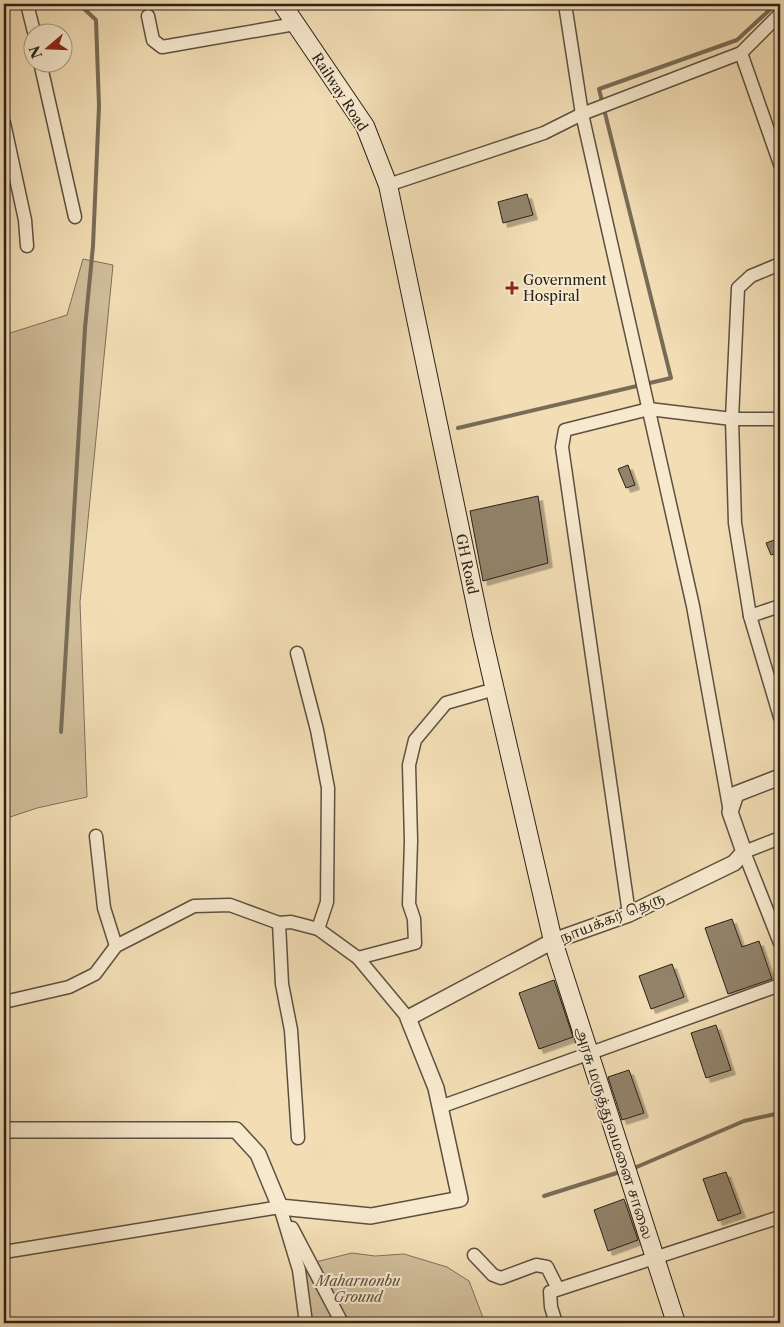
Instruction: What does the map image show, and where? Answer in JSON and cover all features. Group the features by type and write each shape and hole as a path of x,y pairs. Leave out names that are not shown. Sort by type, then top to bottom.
{"main road":[{"name":"Railway Road","path":"282,4 365,126 388,185"},
{"name":"GH Road","path":"388,185 495,688 553,942"},
{"name":"அரசு மருத்துவமனை சாலை","path":"553,942 676,1323"}],"street":[{"path":"27,4 32,22"},
{"path":"565,4 582,114 693,606 730,812 780,943"},
{"path":"388,185 544,132 582,114 741,53 780,14"},
{"path":"148,16 153,40 162,47 295,24"},
{"path":"741,53 780,164"},
{"path":"42,72 75,217"},
{"path":"4,123 25,220 27,246"},
{"path":"780,264 751,276 738,288 732,418 735,523 750,616 780,717"},
{"path":"629,914 599,716 562,447 565,430 649,409 732,418 780,419"},
{"path":"750,616 780,606"},
{"path":"297,653 317,730 328,788 327,902 318,930"},
{"path":"358,958 415,943 414,919 408,904 411,841 409,765 415,740 446,703 495,688"},
{"path":"730,812 736,794 780,776"},
{"path":"96,836 104,908 116,946"},
{"path":"744,852 780,838"},
{"name":"நாயக்கர் தெரு","path":"408,1018 553,942 629,914 734,864 744,852"},
{"path":"4,1002 69,986 95,974 116,946 194,906 230,905 279,923 291,922 318,930 358,958 408,1018 436,1088 460,1199 371,1216 280,1208 4,1252"},
{"path":"279,923 282,984 291,1030 298,1138"},
{"path":"440,1107 780,985"},
{"path":"4,1130 236,1130 258,1154 280,1208 299,1270 306,1323"},
{"path":"280,1208 342,1323"},
{"path":"556,1323 551,1306 550,1292 780,1217"},
{"path":"474,1255 493,1275 501,1278 536,1265 547,1267 558,1289"}],"green space":[{"path":"83,259 113,265 80,602 87,797 37,808 4,819 4,335 67,315"},
{"name":"Maharnonbu Ground","path":"352,1253 375,1256 404,1254 447,1267 469,1281 485,1323 313,1323 303,1265"}],"building":[{"path":"527,194 533,215 503,223 498,202"},
{"path":"628,465 635,485 626,488 618,469"},
{"path":"538,496 548,563 483,581 470,511"},
{"path":"780,538 780,551 771,555 766,543"},
{"path":"732,919 742,947 759,941 772,979 728,994 705,928"},
{"path":"672,964 684,997 651,1009 639,976"},
{"path":"554,980 573,1037 539,1049 519,993"},
{"path":"716,1025 731,1070 706,1078 691,1033"},
{"path":"629,1070 644,1113 622,1120 608,1077"},
{"path":"726,1172 741,1213 718,1221 703,1179"},
{"path":"624,1199 638,1240 608,1251 594,1210"}],"waterway":[{"path":"61,732 85,328 93,246 99,106 96,20 79,4"},
{"path":"458,428 671,378 599,89 737,40 776,4"},
{"path":"632,1169 744,1121 780,1113"},
{"path":"544,1196 623,1171"}],"place":[{"name":"Government Hospiral","path":"512,288"}]}
